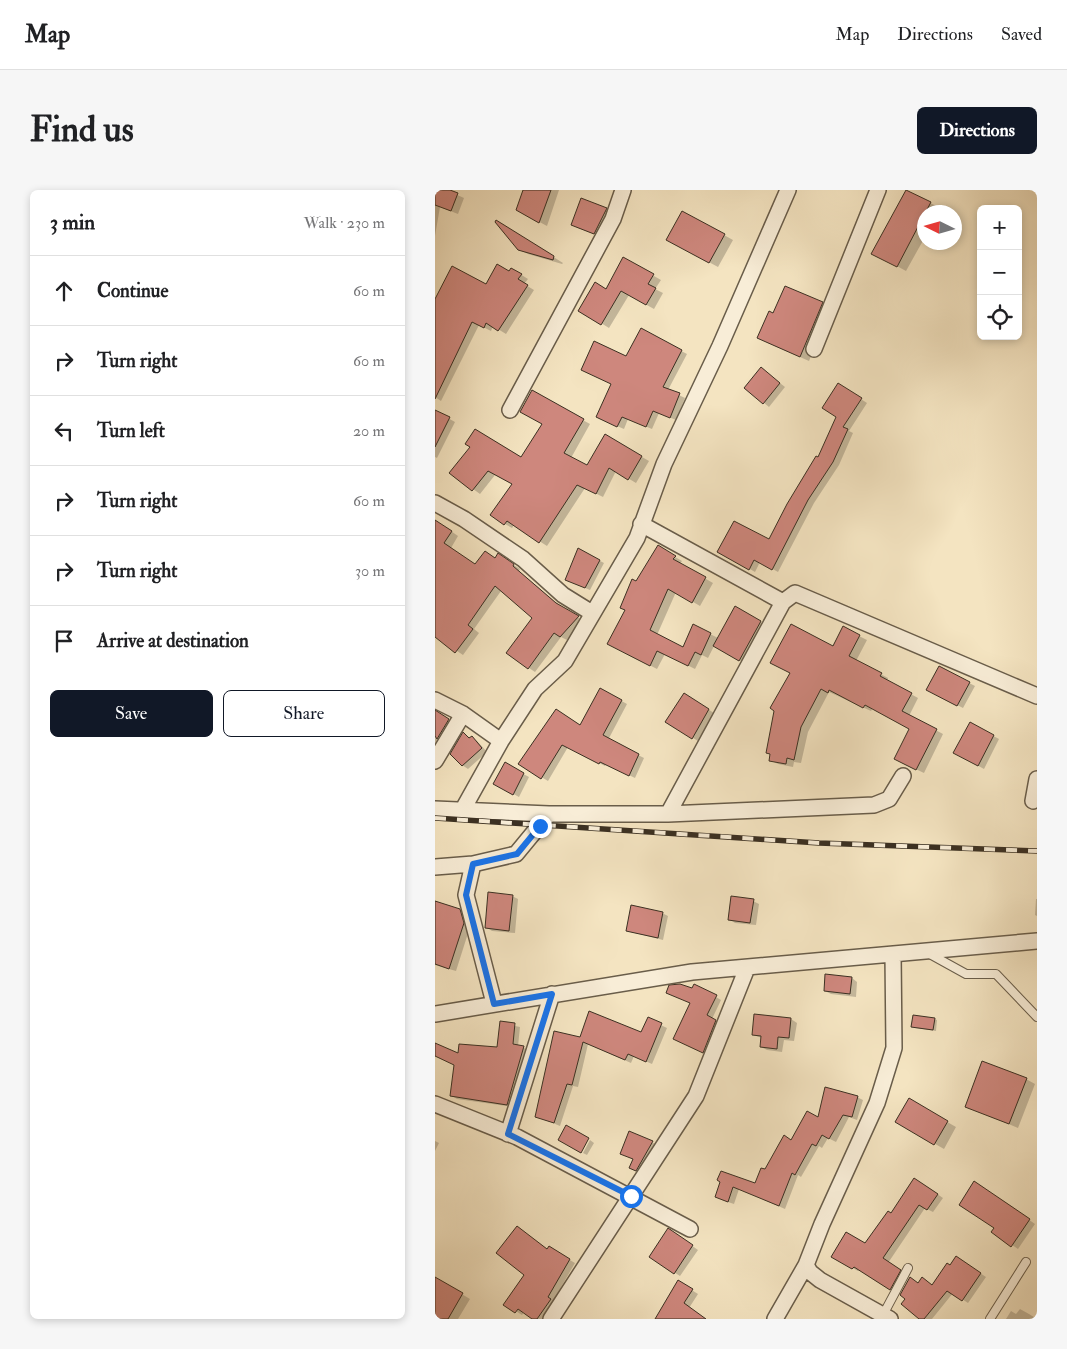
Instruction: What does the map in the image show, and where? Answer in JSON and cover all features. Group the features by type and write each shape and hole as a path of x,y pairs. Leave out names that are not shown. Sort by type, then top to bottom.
{"street":[{"path":"511,410 613,219 623,190"},
{"path":"462,811 501,741 535,689 565,661 637,538 663,464 720,346 789,190"},
{"path":"813,349 878,190"},
{"path":"435,503 464,519 523,559 563,595 592,613"},
{"path":"641,524 783,602"},
{"path":"668,814 783,602 795,592 1037,696"},
{"path":"435,700 463,714 501,741"},
{"path":"435,761 463,714"},
{"path":"435,808 462,811 549,814 668,814 874,805 889,799 903,776"},
{"path":"1033,801 1037,779"},
{"path":"435,867 473,864 517,854 549,814"},
{"path":"473,864 466,895 494,1004"},
{"path":"435,1014 693,972 1037,941"},
{"path":"775,1319 806,1265 822,1224 877,1103 894,1048 893,954"},
{"path":"551,1319 696,1096 747,968"},
{"path":"508,1134 552,994"},
{"path":"435,1104 508,1134 631,1196 690,1229"},
{"path":"806,1265 810,1272 820,1280 887,1317"}],"lane":[{"path":"924,951 966,974 996,974 1037,1017"},
{"path":"990,1319 1027,1262"},
{"path":"887,1317 908,1268"}],"building":[{"path":"435,190 450,190 458,193 451,211 435,205"},
{"path":"523,190 551,190 539,223 516,210"},
{"path":"906,190 931,202 929,205 917,205 917,229 897,267 871,254"},
{"path":"581,198 607,208 594,234 571,225"},
{"path":"682,211 725,234 709,263 666,240"},
{"path":"496,220 554,256 553,260 518,250 495,222"},
{"path":"623,257 654,274 648,284 656,288 646,305 621,291 601,325 578,311 595,282 606,289"},
{"path":"497,264 509,271 511,268 522,274 518,279 528,285 498,331 486,323 484,328 472,322 435,399 435,299 452,266 486,284"},
{"path":"785,286 823,302 800,357 757,338 769,311 773,313"},
{"path":"641,328 682,350 663,387 680,393 670,418 653,411 646,427 622,417 617,427 596,417 611,384 581,370 594,341 626,356"},
{"path":"761,367 780,383 763,404 744,388"},
{"path":"838,383 862,398 843,427 848,429 833,462 808,500 772,570 754,560 749,570 717,552 734,521 769,539 787,504 816,456 818,457 836,417 822,408"},
{"path":"532,390 584,419 564,453 587,465 605,434 642,456 628,480 609,468 596,494 577,485 539,543 507,521 504,525 490,515 512,484 488,471 472,491 449,473 470,447 465,444 475,429 521,457 542,424 520,412"},
{"path":"435,410 450,417 435,447"},
{"path":"435,520 452,531 444,543 475,564 485,551 495,558 498,553 514,564 513,566 556,603 579,616 560,637 554,633 528,669 506,653 532,618 495,586 468,625 473,629 455,653 435,637"},
{"path":"658,545 676,556 673,559 706,577 692,603 668,589 650,630 683,647 693,624 711,633 701,655 695,652 688,666 657,651 650,666 607,644 625,610 620,608 632,579 636,581"},
{"path":"578,548 600,560 585,588 565,580"},
{"path":"735,606 761,621 739,661 713,646"},
{"path":"791,624 833,646 843,626 860,635 849,656 882,673 880,676 912,693 902,711 937,729 916,770 894,759 909,729 865,705 863,708 829,690 828,693 821,689 801,727 794,760 787,758 786,764 769,761 770,754 766,753 774,711 770,708 790,673 770,663"},
{"path":"939,666 970,682 957,706 926,690"},
{"path":"600,688 622,700 603,735 639,754 629,776 600,762 599,764 562,745 541,779 518,764 556,709 580,725"},
{"path":"684,693 709,709 692,739 665,722"},
{"path":"435,710 449,719 437,739 435,736"},
{"path":"970,722 994,735 978,766 953,753"},
{"path":"463,732 469,738 472,736 482,748 462,766 450,754"},
{"path":"505,762 524,773 513,795 493,784"},
{"path":"488,892 513,895 509,931 485,928"},
{"path":"731,896 754,899 750,923 728,920"},
{"path":"435,901 460,909 464,923 449,969 435,964"},
{"path":"631,905 663,912 658,938 626,931"},
{"path":"825,974 852,977 850,994 824,991"},
{"path":"680,984 692,988 694,984 717,995 707,1015 716,1020 703,1053 673,1039 690,1003 666,993 669,985"},
{"path":"589,1011 641,1032 648,1017 662,1023 646,1062 628,1054 625,1060 583,1042 572,1085 567,1084 554,1123 535,1117 554,1031 580,1037"},
{"path":"754,1014 791,1018 789,1038 778,1037 777,1049 760,1047 761,1036 752,1035"},
{"path":"913,1015 935,1018 933,1030 911,1027"},
{"path":"500,1021 515,1023 513,1044 524,1046 507,1105 450,1096 454,1065 435,1056 435,1043 458,1053 459,1044 497,1047"},
{"path":"982,1061 1027,1078 1009,1124 965,1107"},
{"path":"825,1087 858,1096 852,1117 843,1115 829,1139 822,1135 816,1146 812,1144 795,1175 792,1173 779,1206 733,1187 728,1202 715,1197 720,1182 717,1180 721,1171 755,1183 761,1168 765,1169 784,1135 791,1140 807,1111 818,1117"},
{"path":"909,1098 948,1121 934,1145 895,1122"},
{"path":"566,1125 589,1138 581,1153 558,1140"},
{"path":"629,1131 653,1141 636,1171 629,1168 633,1159 620,1154"},
{"path":"914,1178 938,1194 927,1210 919,1205 883,1258 901,1270 890,1290 854,1267 852,1269 831,1257 846,1232 865,1243 888,1211 891,1213"},
{"path":"974,1181 1030,1219 1011,1247 991,1232 994,1228 959,1205"},
{"path":"517,1226 547,1249 549,1246 570,1259 548,1297 551,1299 537,1319 532,1319 518,1309 515,1313 503,1305 524,1275 496,1253"},
{"path":"668,1228 693,1245 674,1274 649,1257"},
{"path":"956,1256 981,1273 962,1301 947,1291 924,1319 919,1319 901,1304 905,1299 900,1295 910,1277 918,1283 922,1277 932,1285 947,1263 950,1265"},
{"path":"435,1277 463,1293 448,1319 435,1319"},
{"path":"678,1280 693,1289 684,1303 706,1319 655,1319"}],"railway":[{"path":"435,818 819,843 1037,851"}],"route":[{"path":"540,826 517,854 473,864 466,895 494,1004 552,994 508,1134 631,1196"}]}
